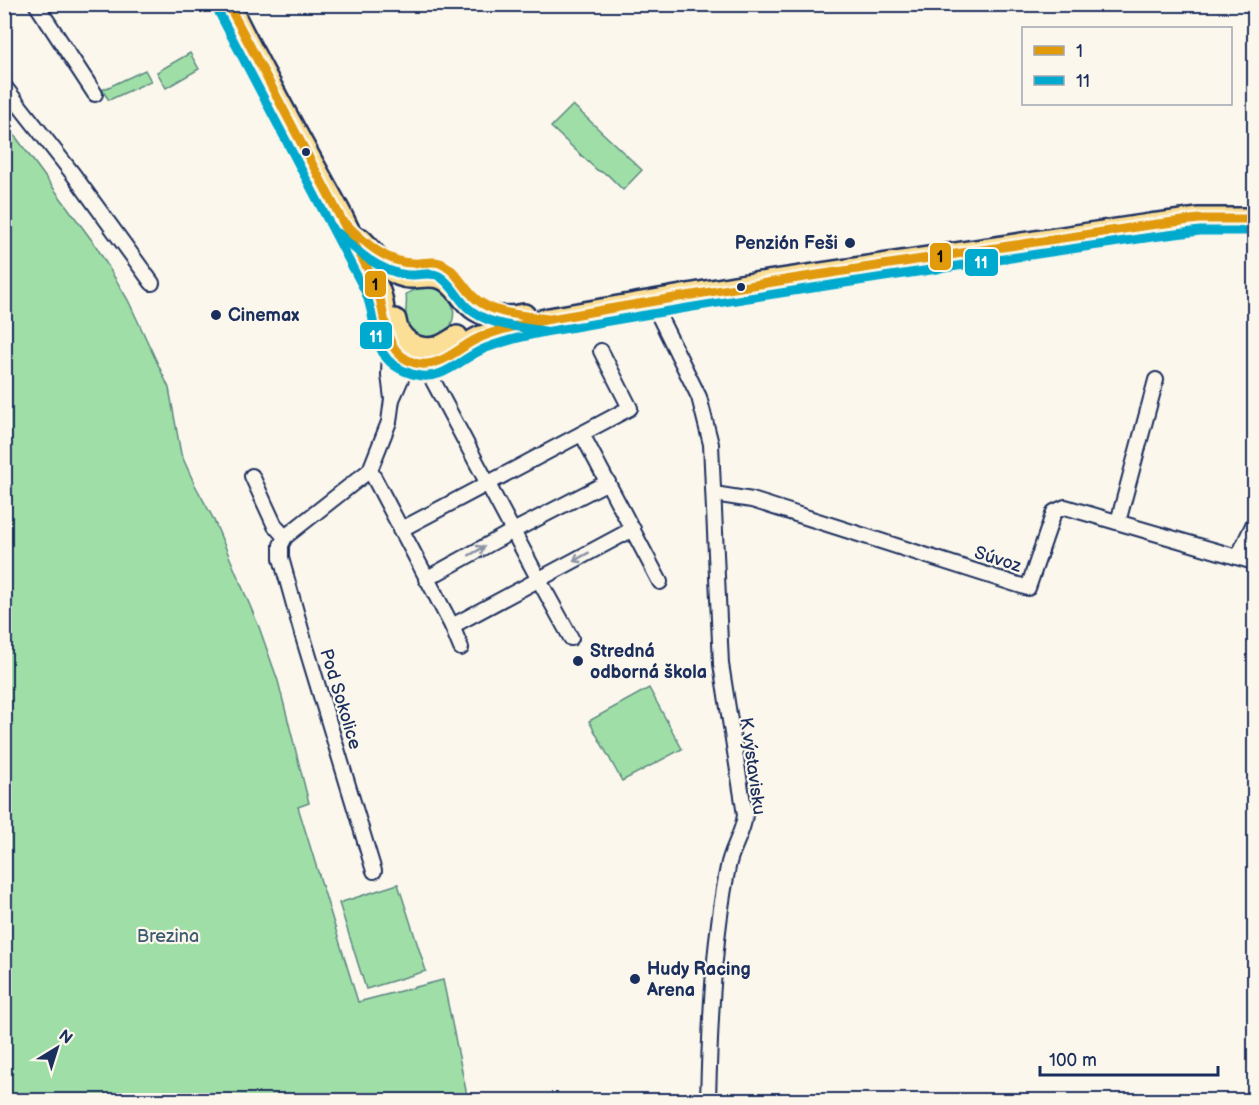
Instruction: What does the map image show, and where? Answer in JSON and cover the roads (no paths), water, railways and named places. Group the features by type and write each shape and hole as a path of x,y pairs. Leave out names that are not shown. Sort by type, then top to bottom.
{"main road":[{"path":"228,4 274,95 346,224 393,294 396,301 395,325 407,342 418,365"},
{"path":"418,365 434,348 482,327 549,319 740,286 1150,225 1199,219 1254,219"},
{"path":"361,246 409,263 431,261 442,263 454,272 475,298 521,321"},
{"path":"361,246 390,270 409,277 431,275 442,278 459,291 471,308 492,316 521,321"},
{"path":"361,246 366,269 381,293 384,330 390,344 402,356 418,365 450,358 472,341 521,321"},
{"path":"453,339 464,321 465,311 454,272"},
{"path":"384,314 393,294 409,277"}],"street":[{"path":"36,4 95,94"},
{"path":"4,86 73,174 152,283"},
{"name":"K výstavisku","path":"656,301 659,316 694,382 704,411 711,444 721,664 745,815 744,826 732,851 728,867 721,921 714,984 708,1101"},
{"path":"252,476 275,526 285,537 370,470 389,422 392,399 389,375 390,344"},
{"path":"400,530 630,408 601,351"},
{"path":"392,399 418,365 488,483 572,638"},
{"path":"1118,522 1156,380"},
{"path":"582,434 660,582"},
{"path":"370,470 452,626 461,648"},
{"path":"426,579 608,482"},
{"name":"Súvoz","path":"714,495 752,501 1028,588 1053,512 1065,507 1254,562"},
{"path":"1238,557 1254,523"},
{"path":"452,626 633,529"},
{"name":"Pod Sokolice","path":"285,537 281,545 281,558 374,871"}],"place":[{"name":"Penzión Feši","path":"850,243"},
{"name":"Cinemax","path":"216,315"},
{"name":"Stredná odborná škola","path":"578,661"},
{"name":"Hudy Racing Arena","path":"635,979"}],"park label":[{"name":"Brezina","path":"168,936"}]}
